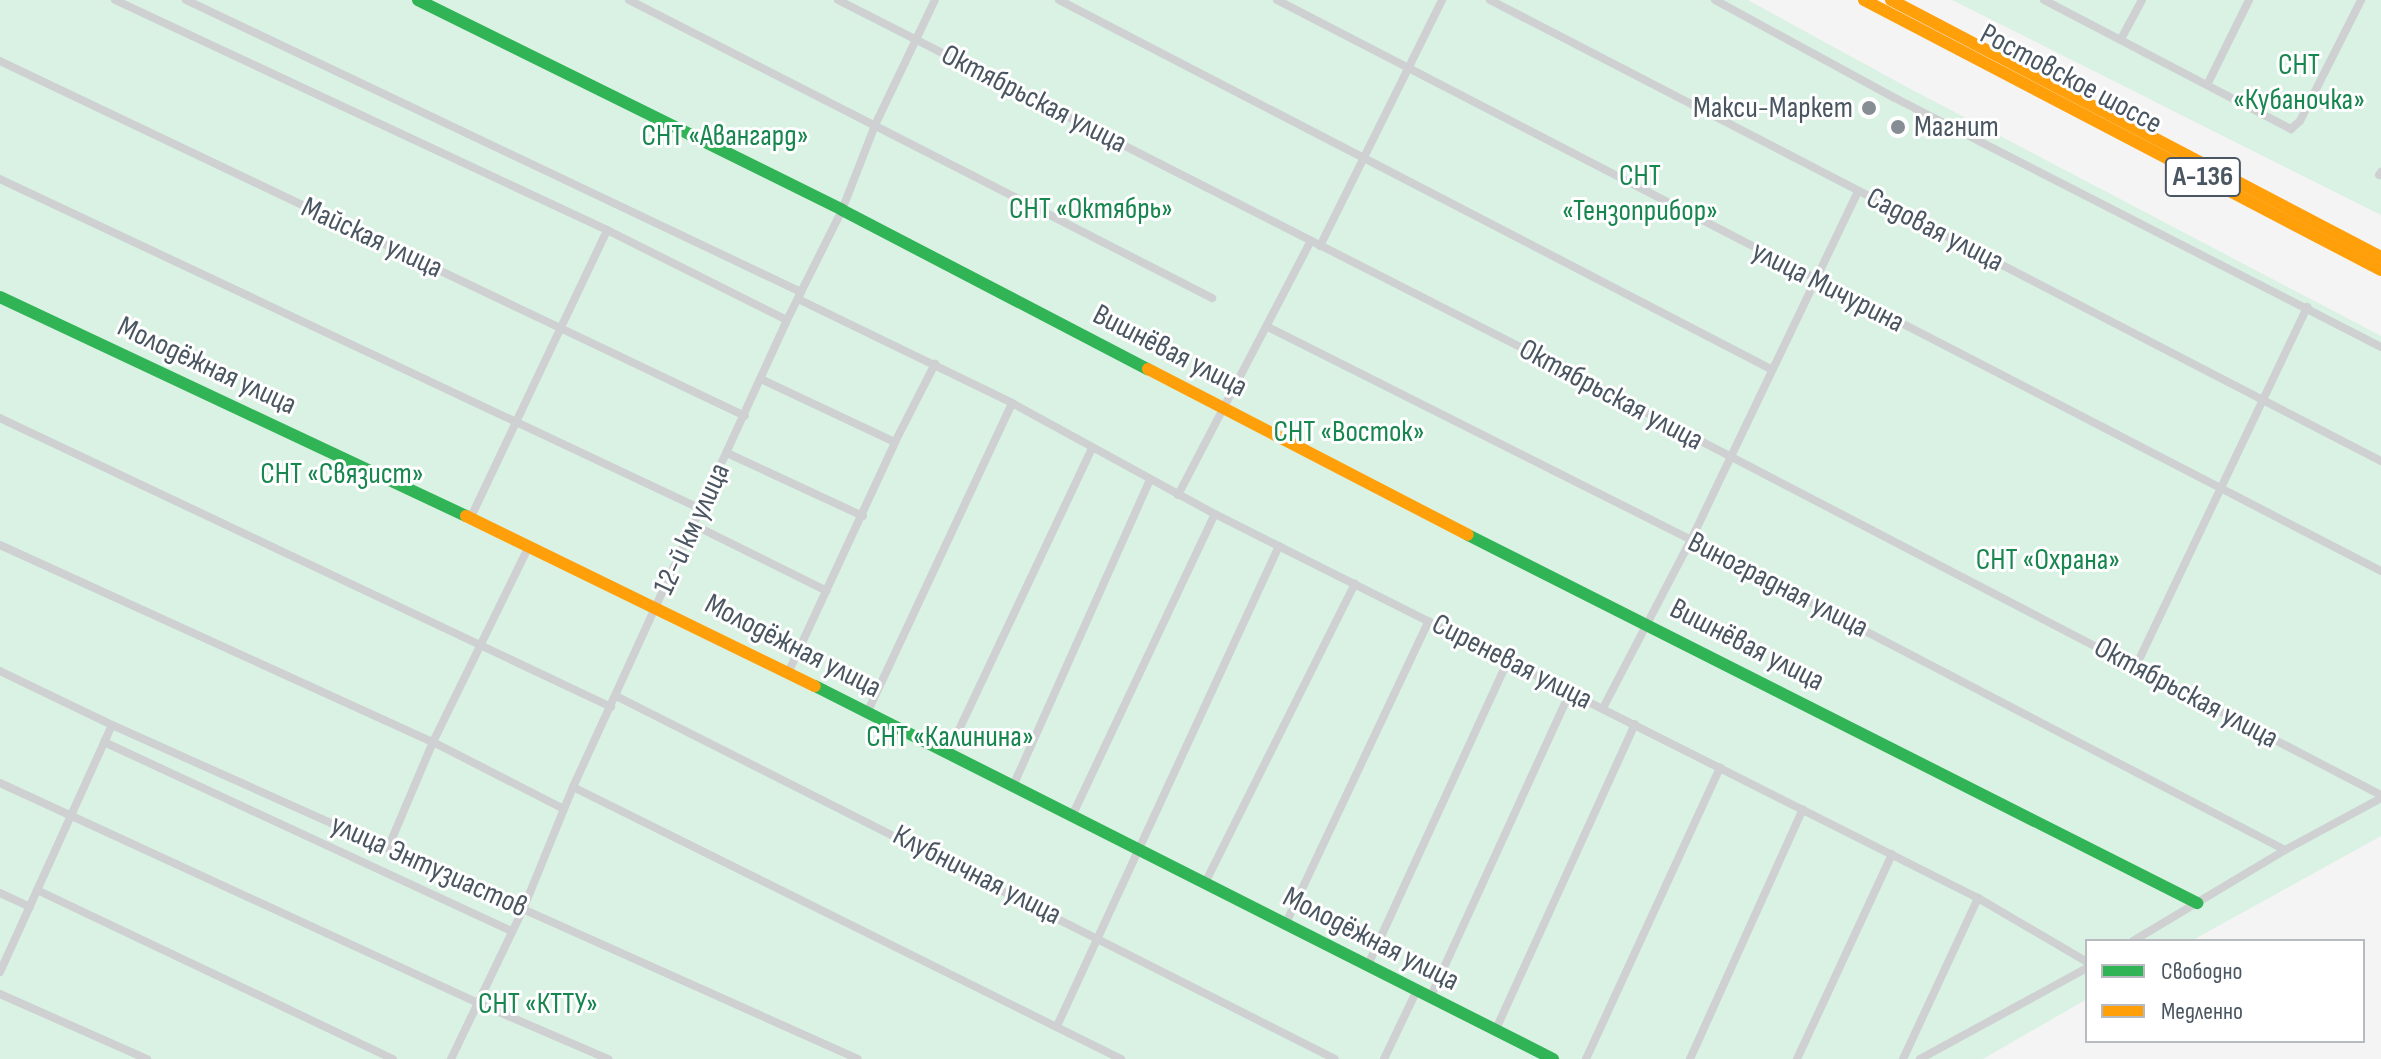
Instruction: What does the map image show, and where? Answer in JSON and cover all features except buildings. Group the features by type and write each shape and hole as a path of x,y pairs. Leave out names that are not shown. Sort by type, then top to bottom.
{"main road":[{"name":"Вишнёвая улица","path":"418,0 842,210 1225,409 2197,903"},
{"name":"Ростовское шоссе","path":"1864,0 1889,4 2381,257"},
{"name":"Ростовское шоссе","path":"1889,4 2381,270"},
{"name":"Молодёжная улица","path":"0,297 657,606 1553,1059"}],"street":[{"path":"115,0 607,230 787,320"},
{"path":"186,0 800,296"},
{"path":"629,0 876,123 1212,298"},
{"name":"Октябрьская улица","path":"838,0 2136,666 2381,796"},
{"name":"12-й км улица","path":"451,1059 524,907 573,787 787,320 842,210 876,123 935,0"},
{"path":"1059,0 1771,369"},
{"name":"улица Мичурина","path":"1277,0 2381,571"},
{"path":"1178,495 1364,157 1442,0"},
{"name":"Садовая улица","path":"1490,0 2381,461"},
{"path":"1715,0 1895,98 2381,347"},
{"path":"2044,0 2208,83 2282,127 2295,127 2361,0"},
{"path":"2121,39 2142,0"},
{"path":"2208,83 2249,0"},
{"name":"Майская улица","path":"0,61 745,416"},
{"path":"0,179 701,509"},
{"path":"1603,708 1691,540 1813,279 1858,191"},
{"path":"470,519 607,230"},
{"name":"Сиреневая улица","path":"800,296 1012,403 1215,514 1978,898 2085,964"},
{"path":"2136,666 2307,307"},
{"name":"Виноградная улица","path":"1268,327 1691,540 2285,850"},
{"path":"788,673 895,442 935,364"},
{"path":"761,379 895,442"},
{"path":"867,713 1012,403"},
{"path":"0,418 611,707"},
{"path":"948,753 1092,448"},
{"path":"727,453 863,516"},
{"path":"1013,786 1150,480"},
{"path":"1073,814 1215,514"},
{"path":"694,525 827,591"},
{"path":"0,545 433,742 564,809"},
{"path":"388,848 433,742 529,546"},
{"path":"1057,1026 1101,937 1279,546"},
{"path":"1205,883 1355,583"},
{"path":"1285,925 1429,621"},
{"path":"1367,967 1508,661"},
{"name":"улица Энтузиастов","path":"0,671 112,725 858,1059"},
{"path":"1430,999 1570,692"},
{"name":"Клубничная улица","path":"616,696 1101,937 1335,1059"},
{"path":"1496,1029 1635,724"},
{"path":"0,972 112,725"},
{"path":"104,742 512,931"},
{"path":"1586,1059 1720,767"},
{"path":"0,783 478,1003 608,1059"},
{"path":"573,787 1121,1059"},
{"path":"2136,939 2381,796"},
{"path":"1690,1059 1803,809"},
{"path":"1797,1059 1892,854"},
{"path":"37,890 393,1059"},
{"path":"0,893 30,907"},
{"path":"1903,1059 1978,898"},
{"path":"1920,1059 2085,966"},
{"path":"1384,1059 1416,992"},
{"path":"0,994 147,1059"},
{"path":"831,1059 836,1049"}],"green space":[{"path":"0,0 1748,0 2381,336 2381,836 2195,939 2085,939 2085,1000 1983,1059 0,1059"},
{"name":"СНТ «Кубаночка»","path":"1952,0 2381,0 2381,215"}],"traffic: fast":[{"path":"418,0 842,210 1148,369"},
{"path":"0,297 466,516"},
{"path":"1468,535 2197,903"},
{"path":"815,686 1553,1059"}],"traffic: slow":[{"path":"1864,0 2381,270"},
{"path":"1891,0 2381,257"},
{"path":"1148,369 1468,535"},
{"path":"466,516 815,686"}],"place":[{"name":"Макси-Маркет","path":"1869,108"},
{"name":"Магнит","path":"1898,127"}],"park label":[{"name":"СНТ «Авангард»","path":"725,136"},
{"name":"СНТ «Тензоприбор»","path":"1640,193"},
{"name":"СНТ «Октябрь»","path":"1091,209"},
{"name":"СНТ «Восток»","path":"1349,432"},
{"name":"СНТ «Связист»","path":"342,474"},
{"name":"СНТ «Охрана»","path":"2048,560"},
{"name":"СНТ «Калинина»","path":"950,737"},
{"name":"СНТ «КТТУ»","path":"538,1004"}]}
